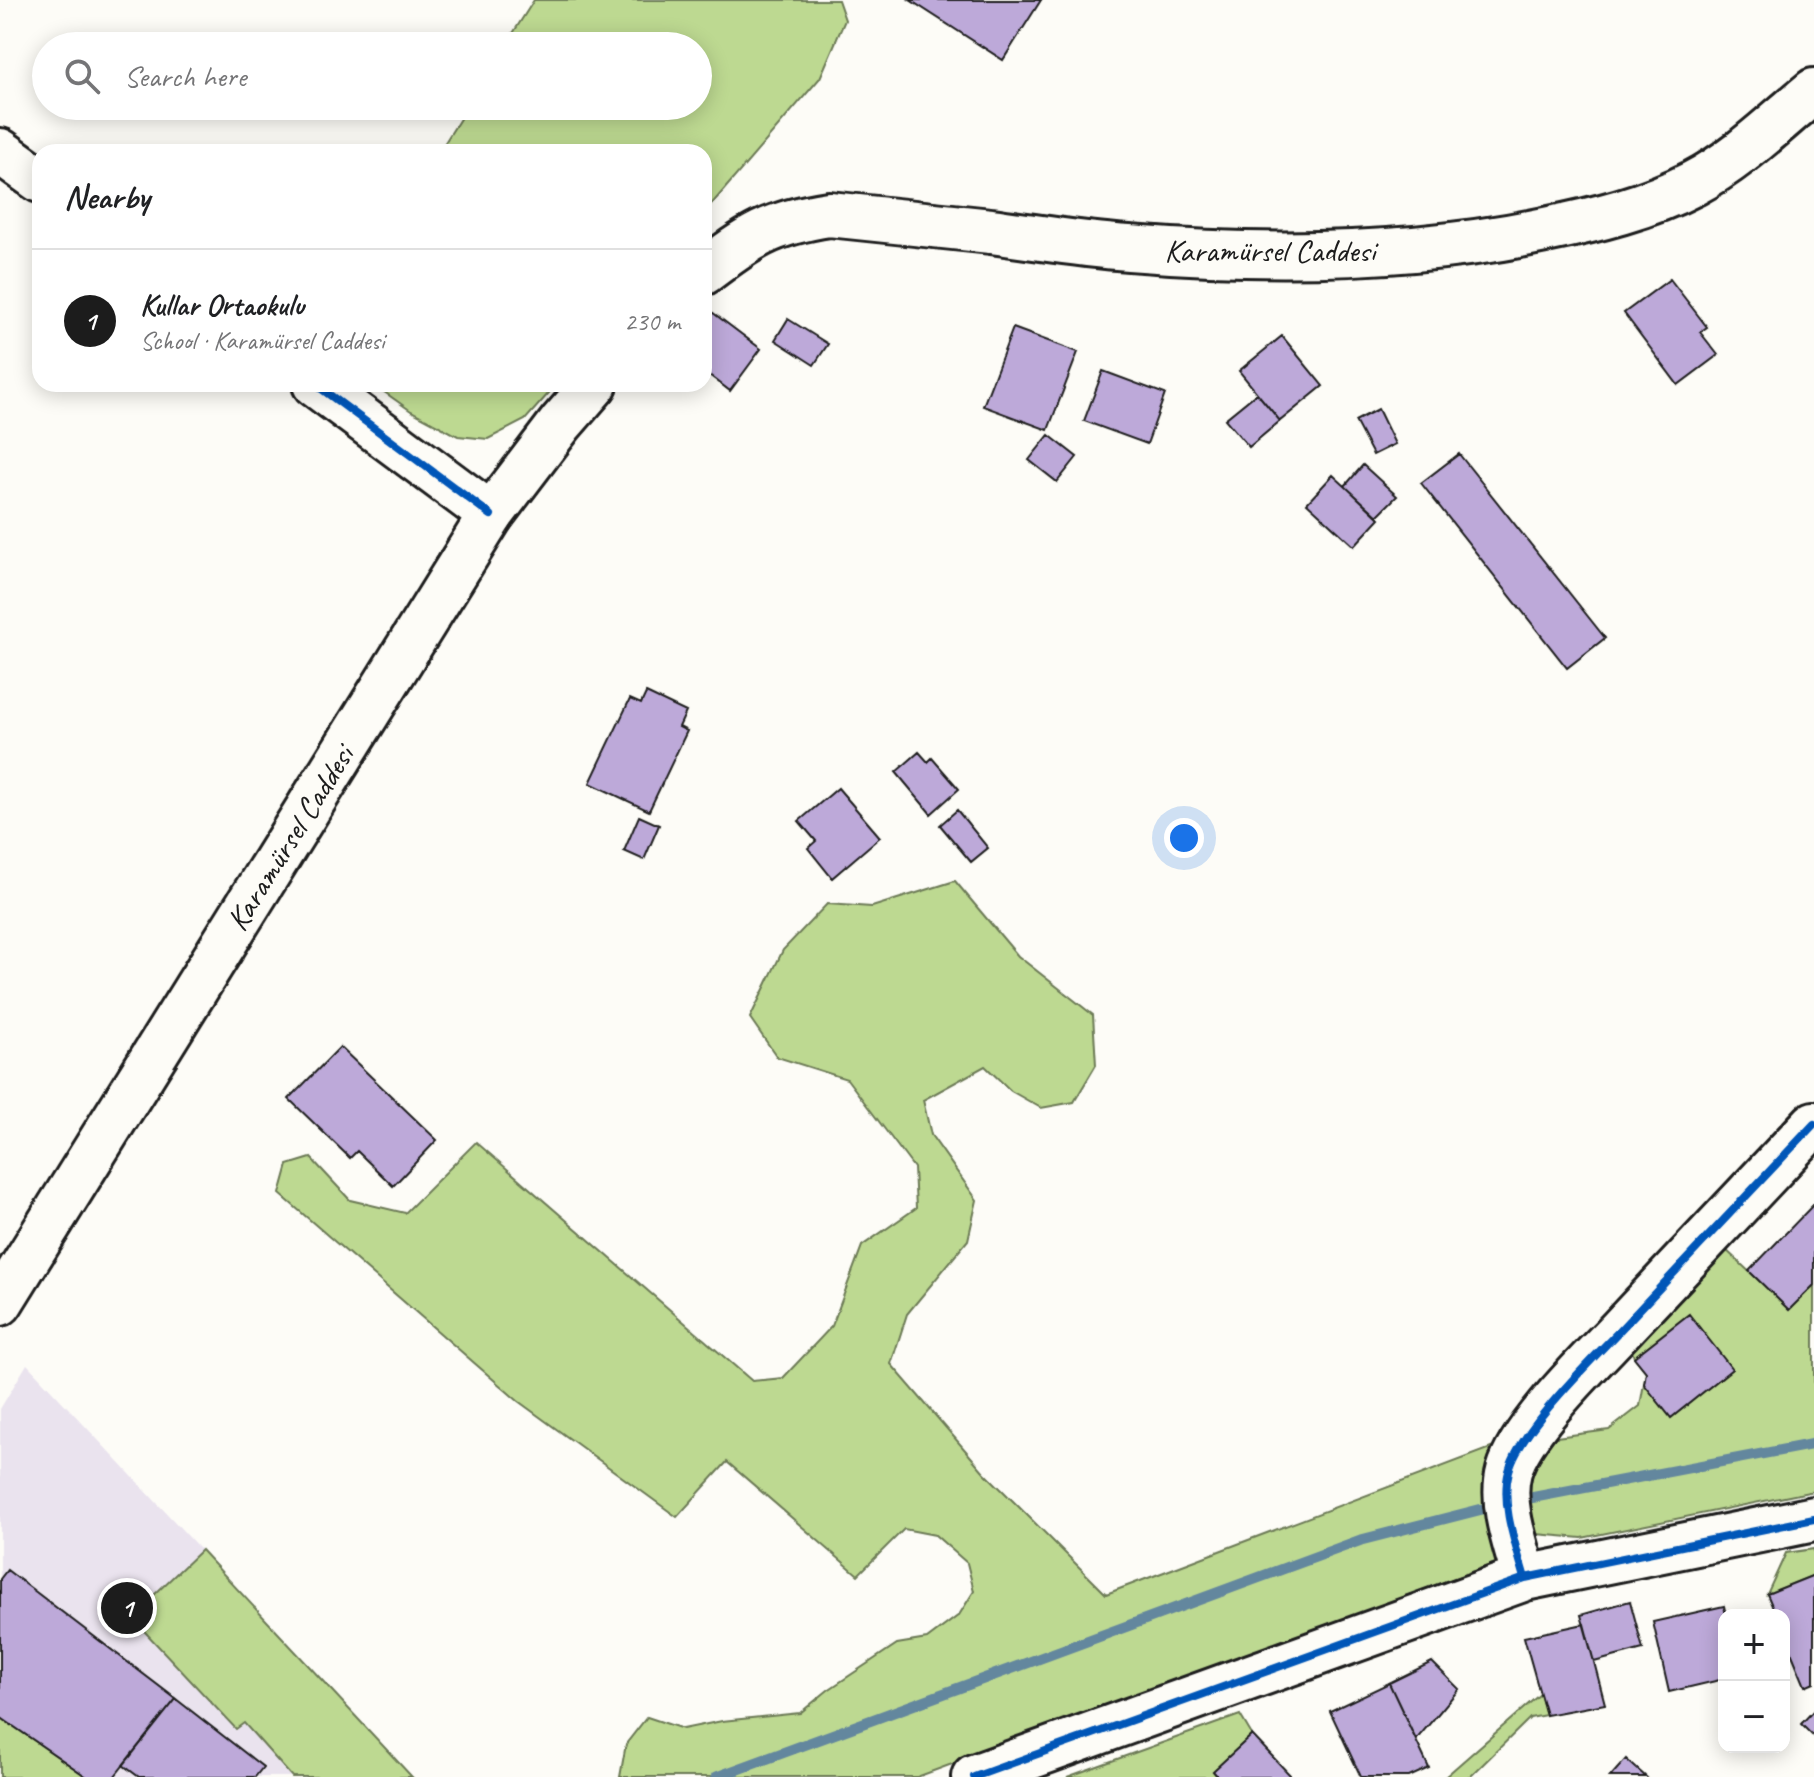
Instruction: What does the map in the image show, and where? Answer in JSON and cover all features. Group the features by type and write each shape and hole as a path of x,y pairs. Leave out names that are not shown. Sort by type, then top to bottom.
{"main road":[{"name":"Karamürsel Caddesi","path":"712,266 748,238 793,219 829,214 1130,248 1215,253 1342,253 1435,247 1514,236 1571,225 1648,204 1696,182 1730,159 1814,91"},
{"path":"0,151 32,174"},
{"path":"326,392 491,515"},
{"name":"Karamürsel Caddesi","path":"0,1303 491,515 588,392"},
{"path":"1519,1557 1506,1489 1510,1466 1550,1407 1814,1124"},
{"path":"974,1777 1519,1557 1814,1519"}],"shaded area":[{"path":"27,1364 412,1777 87,1777 0,1717 0,1409"}],"green space":[{"path":"534,0 838,0 845,20 820,78 712,204 712,144 444,144 459,120 712,120 712,32 514,32"},
{"path":"384,392 550,392 525,420 488,439 458,436 411,411"},
{"path":"955,881 1018,956 1093,1015 1096,1065 1074,1102 1041,1108 1011,1091 985,1066 923,1100 931,1135 977,1200 968,1240 907,1314 891,1364 984,1472 1106,1594 1491,1448 1485,1489 1501,1561 917,1777 620,1777 626,1744 647,1717 683,1729 722,1721 800,1713 828,1690 897,1644 927,1639 959,1615 974,1591 967,1563 935,1535 904,1529 858,1575 727,1462 677,1517 518,1401 280,1194 288,1165 311,1158 350,1200 405,1213 476,1142 752,1381 783,1378 832,1326 862,1246 916,1208 914,1168 847,1079 777,1057 750,1018 783,950 827,904 872,907"},
{"path":"1724,1248 1789,1309 1814,1285 1814,1491 1582,1538 1536,1534 1523,1493 1523,1483 1531,1464 1549,1438 1609,1430 1640,1406 1646,1372 1634,1357 1630,1345"},
{"path":"1814,1549 1814,1575 1767,1594 1786,1553"},
{"path":"201,1550 412,1777 292,1777 244,1723 236,1729 131,1617"},
{"path":"1540,1694 1546,1715 1530,1718 1470,1777 1445,1777"},
{"path":"1240,1715 1252,1735 1213,1771 1218,1777 1067,1777"},
{"path":"0,1717 87,1777 0,1777"}],"building":[{"path":"910,0 1041,0 1003,60"},
{"path":"1670,279 1707,327 1700,332 1718,355 1678,385 1624,313"},
{"path":"712,312 761,349 730,391 712,377"},
{"path":"788,319 828,344 814,365 775,340"},
{"path":"1013,328 1078,352 1048,430 983,406"},
{"path":"1282,336 1323,386 1280,421 1239,371"},
{"path":"1103,371 1165,394 1147,444 1084,421"},
{"path":"1257,393 1280,421 1249,447 1225,419"},
{"path":"1378,409 1395,444 1373,455 1355,421"},
{"path":"1049,435 1077,457 1057,482 1029,460"},
{"path":"1459,454 1605,638 1567,668 1421,483"},
{"path":"1363,465 1397,496 1377,516 1345,486"},
{"path":"1333,475 1380,518 1354,546 1307,503"},
{"path":"646,693 686,712 679,727 687,731 649,811 590,783 630,699 641,704"},
{"path":"919,752 928,762 932,758 959,789 931,814 896,772"},
{"path":"838,788 880,837 832,878 808,848 816,841 799,821"},
{"path":"957,810 988,848 971,862 940,825"},
{"path":"639,816 659,825 644,860 624,851"},
{"path":"340,1047 437,1140 393,1186 357,1151 350,1158 289,1099"},
{"path":"1814,1204 1814,1285 1789,1310 1749,1271"},
{"path":"1689,1314 1732,1369 1671,1418 1644,1384 1646,1372 1634,1357"},
{"path":"7,1570 176,1699 114,1777 87,1777 0,1717 0,1579"},
{"path":"1814,1575 1814,1682 1805,1686 1790,1650 1790,1609 1773,1609 1767,1594"},
{"path":"1630,1601 1643,1649 1594,1662 1581,1615"},
{"path":"1724,1606 1725,1609 1718,1609 1718,1680 1669,1692 1653,1622"},
{"path":"1584,1624 1605,1704 1546,1715 1524,1637"},
{"path":"1432,1662 1459,1689 1416,1740 1389,1683"},
{"path":"1389,1683 1429,1768 1409,1777 1361,1777 1330,1711"},
{"path":"176,1699 263,1767 255,1777 139,1777 123,1765"},
{"path":"1814,1710 1814,1737 1801,1724"},
{"path":"1252,1735 1292,1777 1218,1777 1213,1771"},
{"path":"1626,1759 1646,1777 1610,1777"}],"waterway":[{"path":"1514,1501 1814,1444"},
{"path":"717,1777 1361,1540 1498,1505"}],"cycle path":[{"path":"326,392 491,515"},
{"path":"1525,1578 1510,1525 1506,1497 1509,1471 1527,1435 1576,1376 1814,1124"},
{"path":"974,1777 1525,1578 1814,1519"}],"place":[{"name":"Kullar Ortaokulu","path":"127,1608"}]}
